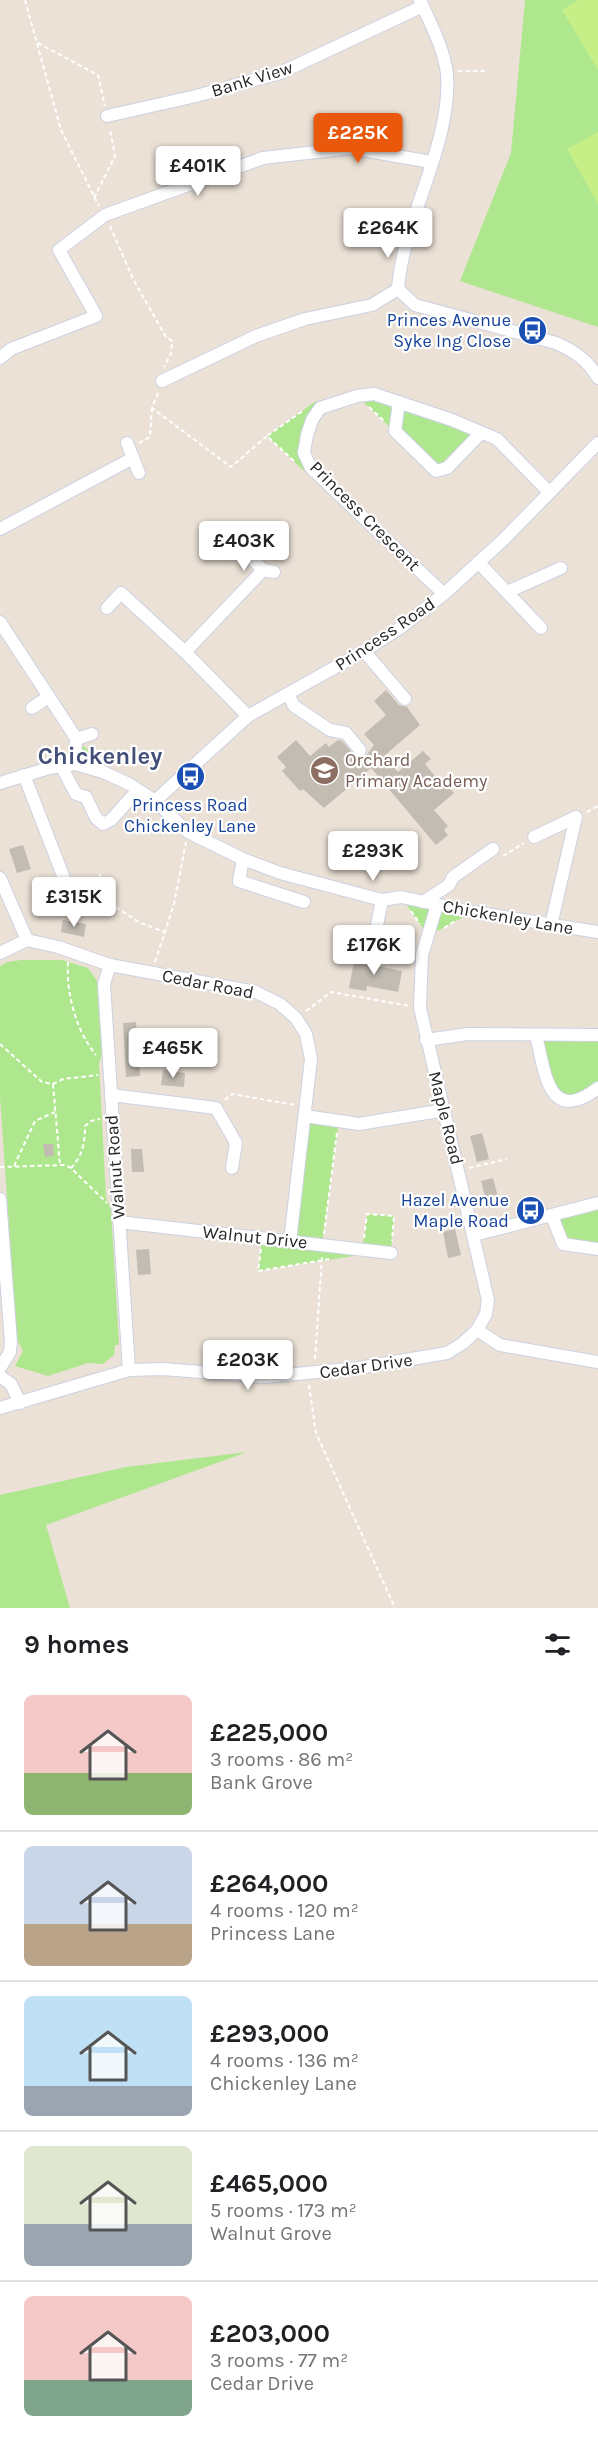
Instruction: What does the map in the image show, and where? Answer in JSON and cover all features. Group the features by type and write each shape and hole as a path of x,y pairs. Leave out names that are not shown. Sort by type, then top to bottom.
{"street":[{"path":"162,381 256,336 305,319 372,305 398,289 402,263 442,129 447,101 447,71 439,42 421,3"},
{"name":"Bank View","path":"107,116 196,96 280,73 421,3"},
{"path":"1,356 11,349 96,316 59,250 105,215 263,158 351,148 431,162"},
{"path":"398,289 415,305 556,343 570,350 592,367 598,378"},
{"path":"320,408 357,396 374,394 452,420 497,439 549,492"},
{"path":"399,402 395,431 436,471 447,468 482,433"},
{"name":"Princess Crescent","path":"320,408 312,420 304,453 311,468 444,594"},
{"name":"Princess Road","path":"155,801 248,716 364,651 400,628 444,594 598,444"},
{"path":"0,529 130,450 139,473"},
{"path":"185,652 268,571 222,528 213,538"},
{"path":"478,562 541,628"},
{"path":"507,592 561,568"},
{"path":"107,608 120,593 185,652 248,716"},
{"path":"0,622 76,739 75,764 24,775 0,783"},
{"path":"0,647 11,640"},
{"path":"364,651 405,699"},
{"path":"288,694 294,706 330,730 346,734 360,750"},
{"path":"32,708 48,697"},
{"path":"76,739 92,734"},
{"name":"Chickenley Lane","path":"75,764 104,772 138,790 155,801 188,832 243,859 280,873 382,900 401,897 598,933"},
{"path":"61,766 76,794 86,797 96,818 103,824 111,820 138,790"},
{"path":"24,775 69,891 79,892"},
{"path":"534,837 576,817 551,925"},
{"path":"423,902 449,885 453,877 493,849"},
{"path":"243,859 238,881 304,902"},
{"path":"0,878 27,940 0,953"},
{"path":"377,925 382,900"},
{"name":"Maple Road","path":"437,905 422,955 420,1008 488,1300 486,1314 477,1330"},
{"name":"Cedar Road","path":"27,940 110,965 256,992 280,1004 296,1018 306,1034 310,1053 306,1112 291,1241"},
{"name":"Walnut Road","path":"110,965 104,984 129,1370"},
{"path":"426,1040 468,1034 598,1035"},
{"path":"536,1035 550,1087 558,1099 565,1102 576,1101 598,1088"},
{"path":"111,1095 216,1108 236,1143 232,1167"},
{"path":"306,1112 359,1124 445,1110"},
{"path":"0,1199 11,1342 10,1352 0,1368"},
{"path":"474,1235 598,1203"},
{"path":"552,1216 563,1244 598,1249"},
{"name":"Walnut Drive","path":"119,1222 391,1253"},
{"path":"477,1330 500,1345 598,1362"},
{"name":"Cedar Drive","path":"0,1408 129,1370 163,1369 265,1377 358,1368 447,1353 477,1330"},
{"path":"0,1376 10,1384 20,1403"}],"path":[{"path":"25,0 62,130 94,198 105,215"},
{"path":"37,42 98,75 115,156 94,198"},
{"path":"447,71 488,71"},
{"path":"357,396 395,431"},
{"path":"311,468 304,471 267,436 316,401 320,408"},
{"path":"130,450 150,437 152,408"},
{"path":"151,973 174,903 188,832"},
{"path":"99,874 114,906 139,922 164,932"},
{"path":"69,951 70,990 84,1038 102,1060 110,1059"},
{"path":"296,1018 331,992 420,1008"},
{"path":"0,1044 42,1082 53,1084 63,1079 110,1074"},
{"path":"53,1084 60,1165"},
{"path":"216,1108 232,1094 306,1112"},
{"path":"14,1166 35,1121 56,1112"},
{"path":"71,1168 77,1161 84,1144 85,1126 92,1121 111,1117"},
{"path":"459,1171 507,1159"},
{"path":"0,1167 60,1165 71,1168 105,1204 117,1202"},
{"path":"364,1238 367,1214 394,1216 393,1234"},
{"path":"262,1238 258,1271 333,1258"},
{"path":"307,1374 316,1433 395,1608"}],"green space":[{"path":"525,0 598,0 598,327 460,281 511,153"},
{"path":"578,0 598,0 598,70 562,10"},
{"path":"598,132 598,204 567,149"},
{"path":"374,394 481,433 436,471 357,396"},
{"path":"316,401 320,408 307,435 311,468 304,471 267,436"},
{"path":"76,739 119,779 75,764"},
{"path":"401,897 473,912 428,936"},
{"path":"62,960 88,968 97,981 102,1055 99,1063 106,1198 111,1210 119,1345 115,1345 114,1355 103,1364 88,1363 48,1376 15,1366 23,1351 17,1339 0,1097 0,966 7,962"},
{"path":"536,1035 598,1035 598,1088 561,1101"},
{"path":"305,1116 339,1121 322,1245 362,1250 367,1214 394,1216 391,1253 379,1252 258,1271 262,1237 290,1241"},
{"path":"598,1203 598,1249 563,1244 552,1216"},
{"path":"247,1452 46,1525 70,1608 0,1608 0,1495 126,1467"}],"building":[{"path":"386,690 399,705 407,707 420,725 384,756 398,772 423,751 431,759 425,764 443,786 446,784 454,793 434,810 448,826 444,830 448,835 436,845 371,768 324,808 303,789 300,791 282,771 286,767 277,757 296,740 310,756 326,743 329,747 338,740 342,741 358,759 365,757 374,745 364,734 386,715 374,701"},
{"path":"23,845 31,869 17,873 9,849"},
{"path":"63,920 86,924 84,937 61,932"},
{"path":"355,956 375,959 374,965 402,971 398,992 367,986 366,991 349,988"},
{"path":"136,1022 140,1076 126,1077 123,1023"},
{"path":"163,1070 185,1073 184,1087 161,1085"},
{"path":"482,1133 489,1159 477,1162 470,1136"},
{"path":"43,1144 53,1144 54,1156 45,1157"},
{"path":"131,1149 142,1149 144,1172 132,1172"},
{"path":"493,1178 500,1205 488,1208 481,1181"},
{"path":"455,1229 461,1255 448,1258 443,1232"},
{"path":"149,1249 151,1274 138,1275 136,1250"}],"place":[{"name":"Princes Avenue Syke Ing Close","path":"532,330"},
{"name":"Orchard Primary Academy","path":"324,770"},
{"name":"Princess Road Chickenley Lane","path":"190,776"},
{"name":"Hazel Avenue Maple Road","path":"530,1210"}],"district":[{"name":"Chickenley","path":"100,756"}]}
